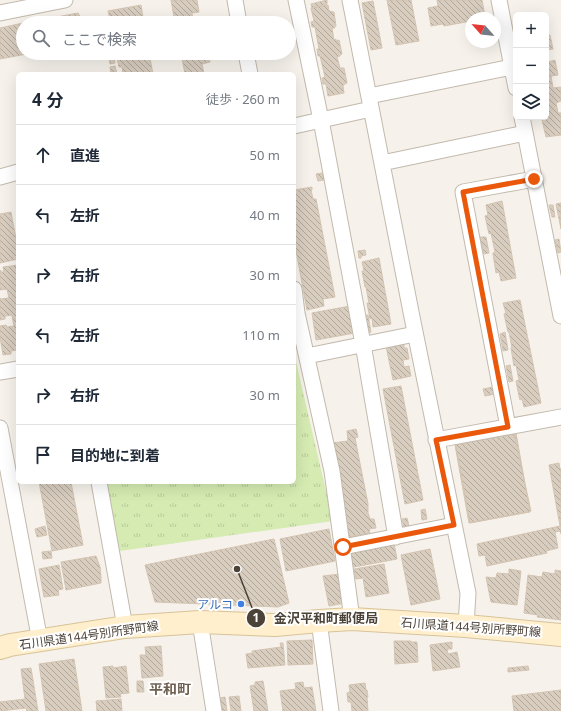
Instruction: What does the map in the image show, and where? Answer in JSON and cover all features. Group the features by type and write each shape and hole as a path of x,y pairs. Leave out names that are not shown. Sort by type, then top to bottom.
{"main road":[{"name":"石川県道144号別所野町線","path":"0,648 125,627 200,622 276,625 352,619 466,626 561,635"}],"street":[{"path":"0,13 65,0"},
{"path":"235,0 238,16"},
{"path":"296,0 321,120 363,344 396,537"},
{"path":"350,0 436,440 468,593 466,626"},
{"path":"499,0 515,84"},
{"path":"247,60 250,72"},
{"path":"296,126 321,120 370,102 512,67"},
{"path":"523,120 561,316"},
{"path":"382,164 525,133"},
{"path":"0,177 16,173"},
{"path":"508,427 463,192 534,179"},
{"path":"296,314 307,356 332,472 352,619"},
{"path":"307,356 415,334"},
{"path":"0,372 16,370"},
{"path":"436,440 561,417"},
{"path":"0,428 40,641"},
{"path":"99,484 125,627"},
{"path":"343,547 454,525"},
{"path":"319,621 331,711"},
{"path":"200,622 214,711"}],"green space":[{"path":"296,362 333,521 120,551 105,484 296,484"}],"building":[{"path":"171,0 197,0 199,12 192,13 192,16 174,16"},
{"path":"327,0 327,4 312,8 311,4"},
{"path":"387,0 411,0 419,41 396,45"},
{"path":"437,0 482,0 484,12 465,12 465,22 444,26 443,24 431,26 428,8 438,6"},
{"path":"373,1 382,48 371,50 362,3"},
{"path":"141,5 143,16 109,16 108,11"},
{"path":"328,5 329,11 334,12 336,26 334,26 335,28 332,28 334,40 339,40 342,54 337,57 340,68 344,68 347,83 343,85 344,93 328,96 326,84 323,84 322,78 325,77 320,56 318,56 317,49 319,49 315,27 312,27 311,22 314,21 311,8"},
{"path":"78,13 80,16 62,16"},
{"path":"16,25 16,56 0,59 0,28"},
{"path":"549,35 553,49 549,50 549,48"},
{"path":"109,60 114,60 115,63 110,64"},
{"path":"118,60 150,60 153,72 123,72 122,67 119,67"},
{"path":"182,60 210,60 210,62 202,64 204,72 185,72"},
{"path":"555,60 558,75 551,76 553,88 561,87 561,101 556,103 558,113 561,113 561,135 546,137 542,120 549,120 549,62"},
{"path":"115,66 116,72 111,72 110,67"},
{"path":"322,173 324,180 318,181 316,174"},
{"path":"312,187 311,190 313,199 316,199 335,297 323,299 324,306 307,310 296,251 296,190"},
{"path":"502,201 516,278 501,281 499,272 496,273 493,254 495,252 491,233 489,234 485,216 488,215 486,205"},
{"path":"561,203 561,229 556,204"},
{"path":"549,205 553,205 555,217 552,217"},
{"path":"11,212 16,238 16,259 0,263 0,214"},
{"path":"480,237 486,237 489,253 484,254"},
{"path":"559,239 561,252 558,253 555,240"},
{"path":"365,250 366,255 359,258 358,251"},
{"path":"379,258 391,324 373,327 372,318 370,319 367,303 369,303 362,271 364,271 362,262"},
{"path":"16,265 16,350 11,351 11,354 3,355 0,326 14,326 12,315 5,316 5,319 0,320 0,298 9,298 7,289 0,290 0,271 1,270 1,272 4,272 3,267"},
{"path":"520,300 541,403 524,407 522,399 520,400 519,396 516,381 519,380 516,365 514,366 509,332 504,314 506,313 503,303"},
{"path":"350,306 355,333 316,340 312,313"},
{"path":"368,315 371,332 367,333 363,316"},
{"path":"505,332 508,350 503,351 500,334"},
{"path":"404,343 404,348 407,348 409,359 403,360 404,367 409,366 411,376 393,380 386,346"},
{"path":"510,365 513,381 509,382 506,366"},
{"path":"401,386 423,500 405,504 383,389"},
{"path":"493,387 495,394 485,396 483,389"},
{"path":"356,429 358,437 355,438 368,504 368,513 370,519 374,519 376,528 369,529 370,533 349,537 347,518 332,443 348,441 347,431"},
{"path":"516,433 530,512 470,523 456,445"},
{"path":"514,434 531,511 469,523 455,445"},
{"path":"559,463 560,469 561,468 561,534 560,531 555,532 558,548 546,551 547,553 487,566 485,555 479,556 477,544 560,526 549,465"},
{"path":"39,484 71,484 83,545 52,551"},
{"path":"425,509 427,519 422,520 421,510"},
{"path":"407,518 409,526 404,527 402,519"},
{"path":"45,526 47,535 37,537 35,529"},
{"path":"329,529 335,561 286,571 280,539"},
{"path":"274,539 289,603 278,607 155,602 145,565"},
{"path":"394,543 397,559 354,567 352,565 350,555 353,551"},
{"path":"430,549 440,599 411,605 401,555"},
{"path":"51,551 52,558 43,559 42,552"},
{"path":"96,556 100,567 101,583 66,590 61,562"},
{"path":"384,564 389,593 366,597 363,578 356,579 354,569"},
{"path":"59,565 63,589 58,590 59,595 44,597 39,569"},
{"path":"509,569 521,571 517,605 491,602 486,577 496,578 497,573 509,574"},
{"path":"555,570 561,571 561,620 537,617 538,615 524,613 528,575 542,577 543,572 555,574"},
{"path":"340,574 345,603 329,606 323,576"},
{"path":"312,640 313,664 288,665 287,641"},
{"path":"394,641 417,642 418,662 395,664"},
{"path":"452,642 452,649 447,649 448,654 457,652 460,667 433,671 430,645"},
{"path":"280,643 283,643 285,665 248,668 246,654 253,653 252,651 281,647"},
{"path":"161,646 163,676 142,678 140,655 146,655 145,647"},
{"path":"74,659 82,711 46,711 39,664"},
{"path":"113,666 113,668 126,666 129,693 120,694 121,697 106,698 103,667"},
{"path":"528,666 529,670 508,672 508,668"},
{"path":"31,668 38,711 27,711 26,708 0,711 0,702 25,699 21,669"},
{"path":"137,681 143,681 144,692 137,692"},
{"path":"263,681 268,711 254,711 250,686 255,685 255,682"},
{"path":"303,682 304,688 312,687 316,711 283,711 280,691 296,689 295,683"},
{"path":"365,683 368,697 368,711 352,711 351,702 348,702 347,693 350,692 349,685"},
{"path":"561,690 561,711 514,711 512,696"},
{"path":"239,696 241,711 231,711 229,697"},
{"path":"225,697 227,711 222,711 220,698"},
{"path":"121,699 122,711 97,711 96,701"}],"place":[{"name":"金沢平和町郵便局","path":"237,569"},
{"name":"アルコ","path":"241,604"}],"district":[{"name":"平和町","path":"170,688"}],"route":[{"path":"343,547 454,525 436,440 508,427 463,192 534,179"}]}
